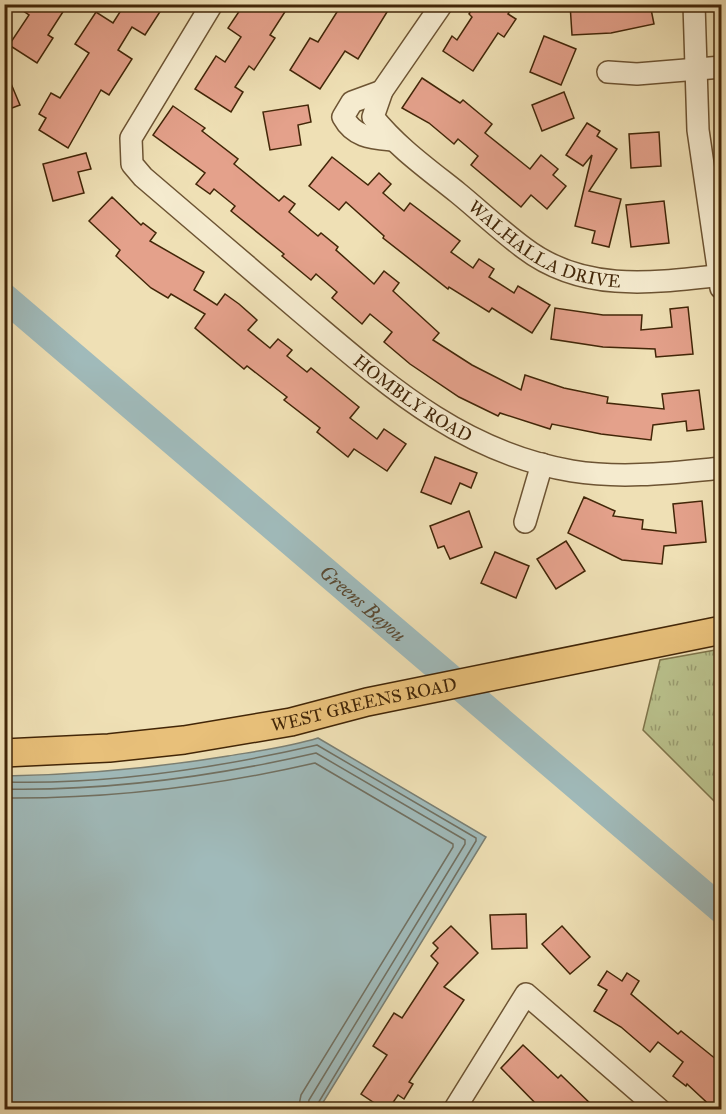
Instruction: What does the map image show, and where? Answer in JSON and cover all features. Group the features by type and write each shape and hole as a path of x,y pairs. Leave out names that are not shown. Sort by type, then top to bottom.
{"main road":[{"name":"WEST GREENS ROAD","path":"4,753 109,748 184,740 291,722 367,702 722,630"}],"street":[{"name":"HOMBLY ROAD","path":"212,4 131,138 132,164 159,191 369,370 425,413 479,442 542,464 572,471 621,476 722,468"},
{"path":"392,140 365,138 348,126 343,117 352,102 382,91 442,4"},
{"path":"694,4 698,130 721,280"},
{"path":"608,72 637,74 722,67"},
{"name":"WALHALLA DRIVE","path":"382,91 374,117 392,140 525,249 552,265 594,279 628,283 721,280"},
{"path":"525,522 542,464"},
{"path":"454,1110 526,994 660,1110"}],"green space":[{"path":"722,649 721,808 643,730 660,660"}],"water":[{"path":"318,738 486,837 319,1109 5,1109 5,776 89,772 172,764 296,744"}],"building":[{"path":"13,4 68,4 48,35 53,38 37,63 9,45 29,15"},
{"path":"125,4 165,4 145,35 132,27 118,50 132,59 109,95 101,90 68,148 39,130 46,118 39,114 51,93 60,98 89,53 75,44 96,12 113,23"},
{"path":"244,4 290,4 270,35 275,38 254,70 249,66 235,87 243,92 231,112 195,89 216,56 225,62 241,37 228,28"},
{"path":"342,4 392,4 358,59 345,51 320,89 290,70 310,38 318,42"},
{"path":"475,4 514,4 508,14 516,19 504,37 498,33 473,71 443,51 452,36 457,40 472,17 469,14"},
{"path":"570,4 650,4 654,24 611,33 572,35"},
{"path":"544,36 576,49 561,85 530,72"},
{"path":"4,67 20,105 4,111"},
{"path":"422,78 460,103 463,100 492,124 485,133 530,169 541,155 558,169 553,175 566,186 547,209 531,195 521,207 471,165 478,156 458,139 454,144 429,123 402,108"},
{"path":"564,92 574,118 542,131 532,105"},
{"path":"308,105 311,122 298,125 301,145 270,150 263,112"},
{"path":"173,106 205,128 202,131 238,159 234,164 279,201 284,196 295,204 289,212 318,236 321,233 338,247 336,250 374,284 384,271 399,283 393,291 439,333 433,340 472,365 521,390 525,375 564,388 608,397 607,403 664,409 662,394 699,390 704,429 687,431 686,421 653,425 651,440 601,434 552,424 550,429 500,413 498,416 459,397 410,364 384,342 392,332 370,314 362,324 332,298 337,292 316,274 311,280 282,256 284,254 231,211 235,206 214,189 210,194 196,184 205,173 153,135"},
{"path":"587,123 600,131 597,136 617,149 589,191 621,199 609,247 592,243 595,231 575,226 592,155 583,166 566,155"},
{"path":"659,132 661,166 631,168 629,134"},
{"path":"86,153 91,169 78,172 84,193 53,201 43,164"},
{"path":"332,157 368,185 379,173 391,184 383,193 404,211 410,203 460,241 451,252 473,268 479,259 494,269 489,277 514,293 518,286 550,305 532,333 492,308 489,312 449,287 448,289 383,238 384,236 346,202 339,210 309,186"},
{"path":"112,197 141,225 143,223 156,233 150,241 204,272 194,290 217,305 225,294 239,304 257,320 248,330 270,348 278,339 292,350 287,356 307,372 311,368 359,407 350,418 377,439 384,429 406,444 387,471 354,449 348,457 317,432 320,428 284,400 287,397 247,366 244,369 195,328 205,314 171,294 168,298 151,288 116,256 120,250 89,221"},
{"path":"664,201 669,243 631,247 626,205"},
{"path":"688,307 693,354 656,357 655,349 603,347 551,339 555,308 603,315 642,315 641,330 672,327 670,309"},
{"path":"435,457 477,473 471,488 460,483 451,504 421,492"},
{"path":"584,497 615,511 613,516 643,520 642,529 676,533 673,504 702,501 706,542 664,546 662,564 622,560 568,533"},
{"path":"469,511 482,547 450,559 444,546 438,548 430,526"},
{"path":"566,541 585,571 556,589 537,559"},
{"path":"495,552 529,566 516,598 481,583"},
{"path":"526,914 527,948 492,949 490,915"},
{"path":"451,926 478,953 444,987 464,1000 409,1082 413,1084 404,1099 398,1095 388,1110 385,1110 361,1094 387,1055 373,1046 394,1013 402,1018 438,963 431,956 438,948 433,943"},
{"path":"562,926 590,957 570,974 542,944"},
{"path":"607,971 622,981 627,973 639,981 631,994 678,1034 681,1031 722,1064 722,1110 715,1110 687,1084 686,1086 673,1076 683,1062 658,1042 650,1052 621,1027 594,1011 607,990 598,985"},
{"path":"523,1045 558,1078 561,1075 597,1110 542,1110 501,1068"}],"waterway":[{"name":"Greens Bayou","path":"4,297 722,910"}]}
